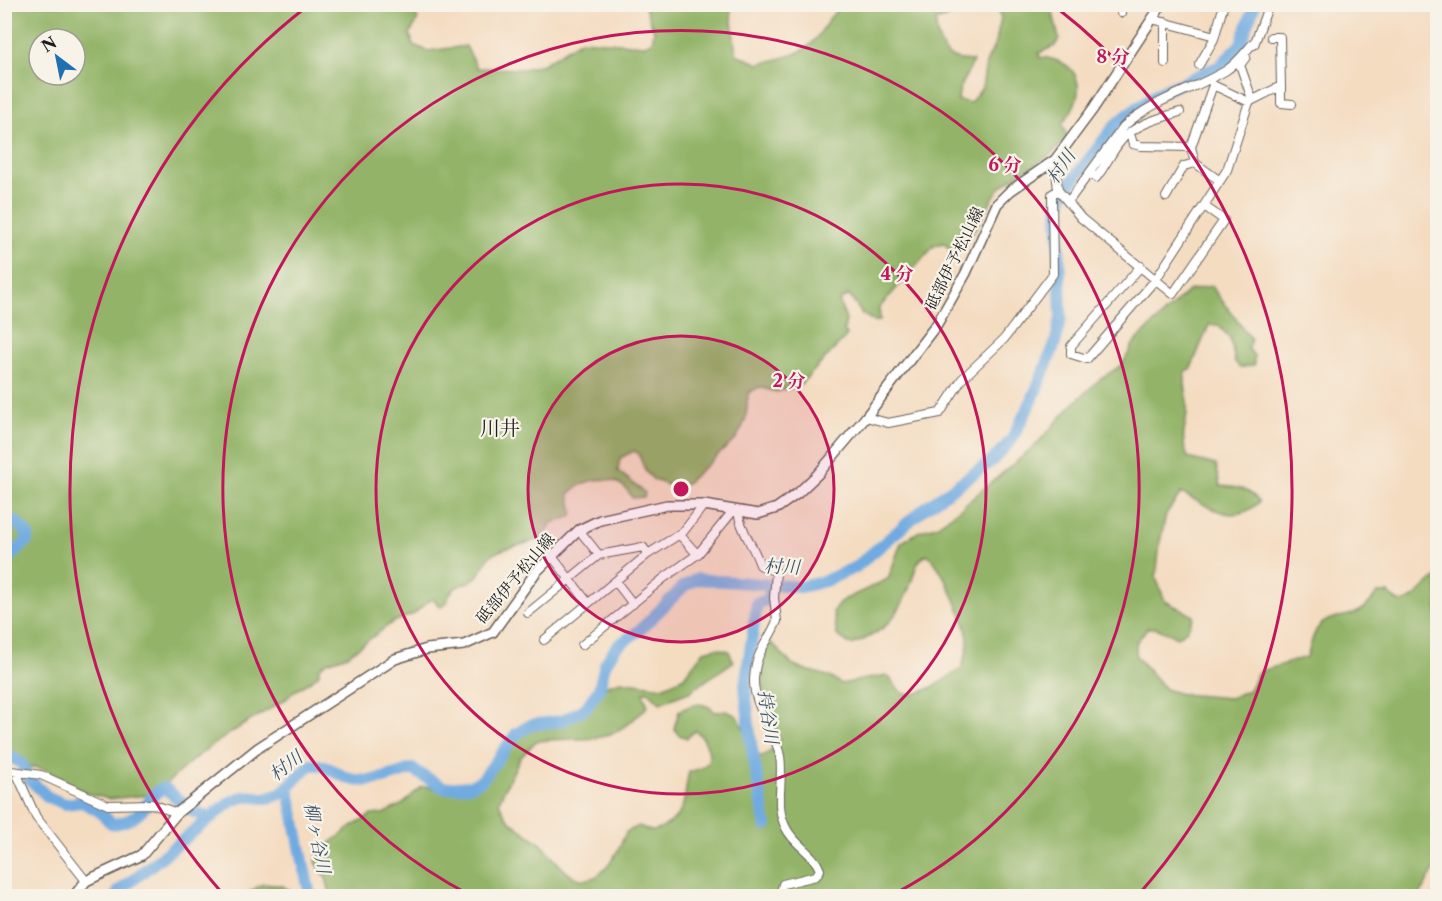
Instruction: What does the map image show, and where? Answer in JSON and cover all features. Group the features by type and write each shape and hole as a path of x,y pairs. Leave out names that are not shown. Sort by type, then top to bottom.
{"main road":[{"name":"砥部伊予松山線","path":"74,897 86,881 142,855 177,813 258,748 394,659 427,649 464,645 493,632 536,572 579,530 600,520 655,506 704,505 758,514 777,508 798,493 818,474 866,417 937,324 966,273 997,204 1011,191 1055,160 1088,117 1160,6"}],"street":[{"path":"1149,4 1160,6"},
{"path":"1199,65 1215,36 1224,4"},
{"path":"1142,266 1071,346 1071,354 1087,359 1156,279 1227,170 1250,101 1240,65 1255,41 1269,4"},
{"path":"1152,19 1215,36"},
{"path":"1165,22 1165,63"},
{"path":"1271,37 1280,37 1281,103 1292,104"},
{"path":"1067,201 1132,118 1154,103 1227,70 1255,41"},
{"path":"1220,181 1195,163 1191,147 1213,86 1250,101 1281,86"},
{"path":"1090,172 1096,178 1121,141 1130,133 1150,122 1180,112"},
{"path":"1130,133 1133,144 1141,146 1191,147"},
{"path":"1055,160 1058,190 1081,218 1142,266 1173,294 1224,220 1204,206"},
{"path":"1166,197 1184,166 1195,163"},
{"path":"866,417 888,423 940,413 962,379 1004,339 1053,274 1052,194 1058,190"},
{"path":"544,640 648,554 679,534 704,505"},
{"path":"582,645 697,555 736,512"},
{"path":"736,512 740,526 755,549 760,565 776,572 774,598 777,621 757,654 754,681 759,705 779,754 782,818 792,838 818,864 820,870 816,876 783,884 780,897"},
{"path":"579,530 599,555"},
{"path":"679,534 697,555"},
{"path":"528,613 599,555 643,547 648,554"},
{"path":"551,555 588,603"},
{"path":"616,582 633,604"},
{"path":"4,770 41,775 108,805 152,804 177,813"},
{"path":"16,772 36,817 86,881"},
{"path":"1430,897 1437,880"}],"green space":[{"path":"887,4 889,7 957,5 949,16 936,20 936,30 939,41 948,55 957,60 973,61 960,87 958,100 970,103 982,88 986,63 996,42 1001,18 998,9 988,5 1051,5 1059,39 1055,46 1039,53 1039,57 1065,65 1073,72 1077,80 1076,101 1062,124 1067,136 1052,153 1001,187 967,240 950,249 943,243 934,246 879,308 880,320 875,322 862,314 849,295 839,301 846,320 844,330 847,334 844,339 799,386 776,392 759,387 748,393 746,418 735,440 684,485 677,488 654,480 646,472 638,453 634,451 620,458 618,471 645,493 644,497 632,498 620,484 612,481 594,480 585,483 569,494 573,512 571,517 551,523 548,531 535,540 493,554 477,576 453,590 447,601 440,607 434,600 429,600 414,614 393,622 348,655 327,662 319,668 319,674 311,681 201,753 171,779 158,794 109,799 89,794 44,769 5,762 4,5 410,5 418,19 410,34 413,45 428,51 466,46 477,68 524,69 543,64 581,40 644,45 652,42 654,31 644,5 730,5 736,54 759,64 787,56 807,47 842,5"},
{"path":"1211,286 1251,339 1248,348 1254,356 1254,365 1240,368 1235,362 1230,338 1218,325 1209,325 1191,368 1185,372 1187,414 1185,449 1188,458 1216,465 1220,486 1247,491 1259,502 1250,510 1230,514 1220,512 1181,493 1166,514 1156,578 1165,601 1194,616 1187,630 1177,637 1156,628 1147,628 1136,643 1136,656 1165,689 1181,694 1230,698 1249,690 1258,672 1307,657 1315,632 1324,623 1361,610 1377,593 1389,593 1395,600 1407,601 1437,577 1437,865 1419,896 331,896 326,878 316,862 318,852 371,815 383,814 403,804 421,787 430,787 445,793 471,790 484,784 519,736 534,728 561,724 593,706 605,686 621,681 662,687 683,678 704,651 717,648 729,651 733,662 689,692 660,703 648,691 643,693 648,706 633,720 608,735 584,739 536,741 520,758 499,801 502,809 510,821 540,843 566,871 577,878 595,877 602,872 614,857 626,832 639,826 655,831 673,821 682,809 689,772 704,766 709,753 702,737 695,731 687,738 679,735 674,728 679,711 693,705 702,705 715,712 726,711 736,715 760,757 770,752 780,740 763,688 760,652 771,643 792,664 830,677 841,684 887,675 903,693 909,695 925,691 962,668 968,643 967,632 946,581 927,554 917,565 897,613 874,634 851,645 837,635 833,611 841,601 888,579 901,543 918,532 938,525 957,511 1035,446 1071,406 1100,379 1122,365 1134,343 1188,291"},
{"path":"263,884 283,886 296,896 242,896"}],"waterway":[{"name":"村川","path":"116,896 119,891 229,803 249,796 269,798 280,794 311,765 322,766 349,779 362,781 384,778 412,769 444,788 470,786 482,780 516,734 531,725 562,721 586,708 599,689 605,664 616,647 641,629 684,586 697,579 801,587 825,581 856,567 926,507 993,460 1012,439 1032,400 1055,344 1061,318 1058,207 1066,189 1117,123 1156,94 1220,66 1241,44 1255,4"},
{"path":"4,517 16,522 28,535 27,541 4,563"},
{"name":"持谷川","path":"766,826 751,743 745,686 757,603 769,600 770,586"},
{"path":"4,752 21,763 29,779 48,797 65,804 82,802 99,811 112,824 133,818 154,794 165,788 192,811 211,818"},
{"name":"柳ヶ谷川","path":"288,786 310,896"}],"district":[{"name":"川井","path":"500,428"}]}
